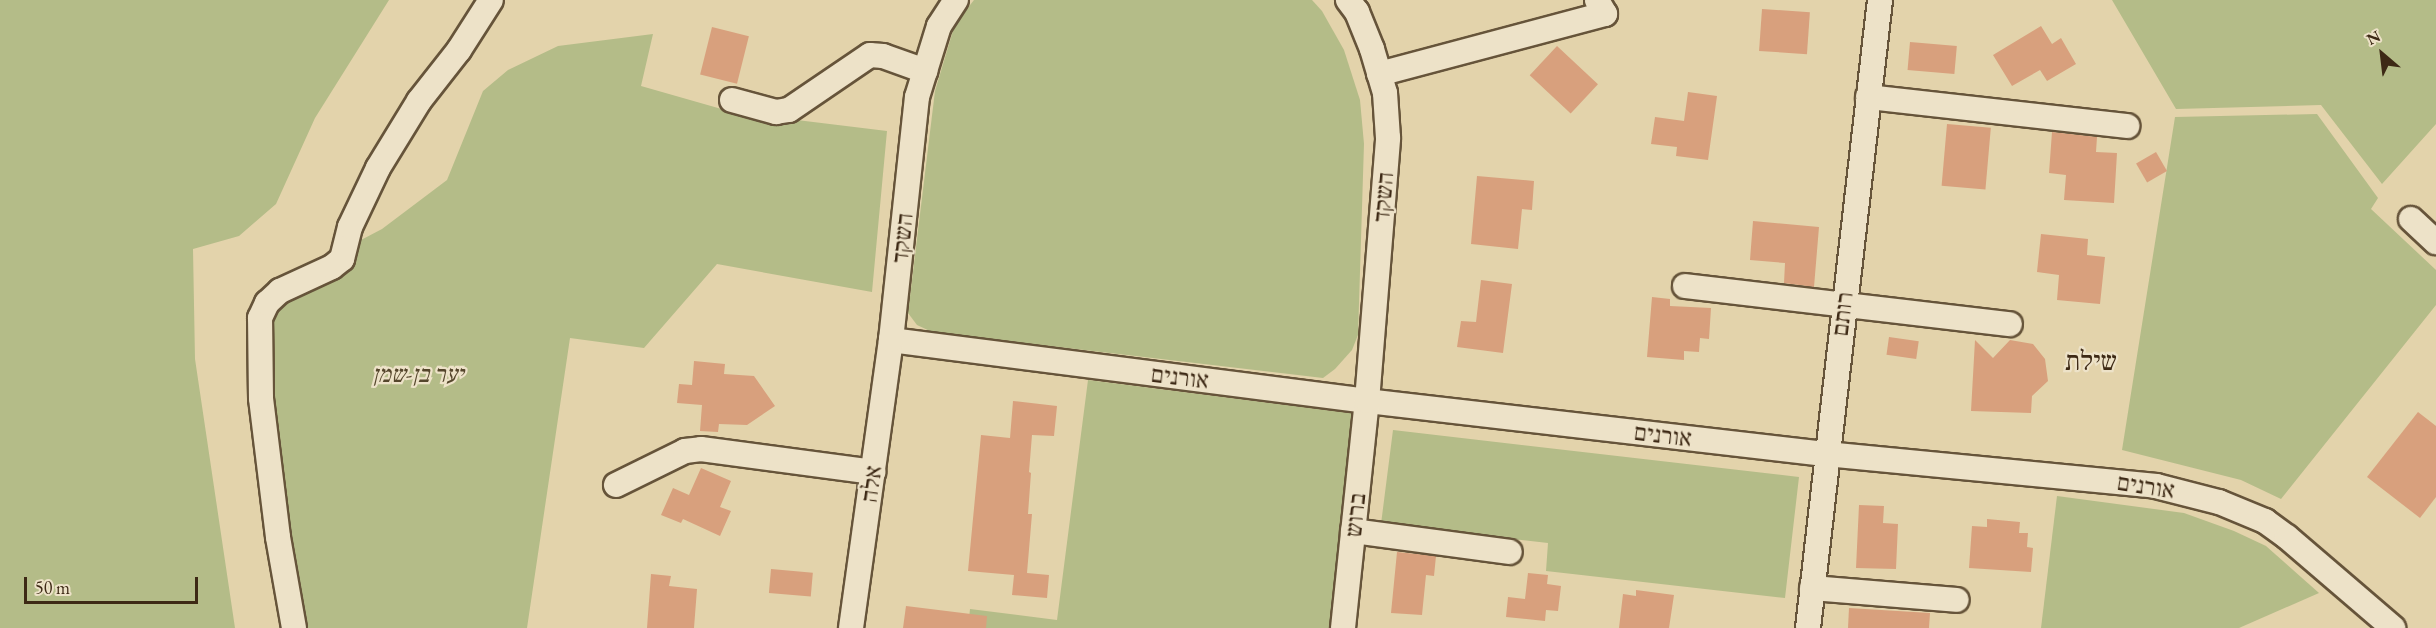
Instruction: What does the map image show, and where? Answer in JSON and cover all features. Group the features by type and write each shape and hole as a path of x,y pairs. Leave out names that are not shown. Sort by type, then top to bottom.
{"street":[{"path":"294,628 278,537 261,399 260,318 267,303 280,291 332,267 342,259 350,227 378,168 419,101 459,50 491,0"},
{"name":"השקד","path":"891,340 917,97 939,26 956,0"},
{"name":"השקד","path":"1348,0 1357,12 1385,93 1388,138 1367,401"},
{"path":"1379,74 1605,14 1598,0"},
{"name":"רותם","path":"1808,628 1826,454 1880,0"},
{"path":"732,100 776,112 789,110 870,54 925,71"},
{"path":"1868,97 2127,126"},
{"path":"2410,219 2436,242"},
{"path":"1685,286 2010,324"},
{"name":"אורנים","path":"891,340 1367,401 1826,454 2122,481 2189,493 2218,502 2265,522 2287,537 2393,628"},
{"name":"אלה","path":"851,628 891,340"},
{"name":"ברוש","path":"1343,628 1367,401"},
{"path":"616,485 685,451 700,449 873,472"},
{"path":"1353,531 1510,552"},
{"path":"1812,588 1957,600"}],"green space":[{"path":"0,0 389,0 315,118 276,204 239,236 193,249 195,359 235,628 0,628"},
{"path":"974,0 1312,0 1322,11 1344,50 1360,100 1364,144 1358,335 1352,350 1335,369 1323,378 932,332 917,325 908,313 935,91 955,24"},
{"path":"2112,0 2436,0 2436,124 2382,184 2321,105 2176,109"},
{"name":"יער בן-שמן","path":"653,34 641,86 732,112 887,131 872,292 717,264 644,348 570,338 527,628 300,628 290,569 267,319 277,284 382,229 447,180 483,91 508,70 558,46"},
{"path":"2317,114 2378,198 2371,209 2436,270 2436,305 2281,499 2241,480 2122,450 2175,117"},
{"path":"1088,380 1358,414 1329,628 968,628 970,609 1057,620"},
{"path":"1393,430 1799,477 1785,598 1546,571 1548,543 1381,524"},
{"path":"2057,496 2184,513 2234,531 2266,546 2319,593 2239,628 2041,628"}],"building":[{"path":"1762,9 1810,12 1807,54 1759,51"},
{"path":"2041,26 2052,44 2061,38 2076,64 2047,81 2040,70 2012,86 1993,55"},
{"path":"712,27 749,36 737,84 700,75"},
{"path":"1910,42 1957,46 1954,74 1908,70"},
{"path":"1557,46 1598,84 1571,113 1530,75"},
{"path":"1688,92 1717,96 1708,160 1676,156 1677,147 1651,144 1655,117 1684,121"},
{"path":"1947,124 1991,128 1985,190 1942,186"},
{"path":"2052,132 2097,137 2096,152 2117,153 2114,203 2064,200 2066,175 2049,173"},
{"path":"2156,152 2167,171 2147,183 2136,164"},
{"path":"1477,176 1534,181 1532,210 1522,209 1518,249 1471,244"},
{"path":"1753,221 1819,227 1814,287 1784,283 1785,263 1750,260"},
{"path":"2041,234 2088,239 2087,255 2105,257 2100,304 2057,300 2059,275 2037,272"},
{"path":"1481,280 1512,284 1503,353 1457,347 1461,321 1476,322"},
{"path":"1652,297 1670,299 1670,306 1711,308 1709,339 1700,338 1699,352 1684,351 1684,360 1647,357"},
{"path":"1889,337 1919,341 1916,359 1886,355"},
{"path":"1975,340 1993,358 2010,340 2033,344 2045,359 2048,381 2032,396 2031,413 1971,411"},
{"path":"694,361 725,364 724,374 754,376 775,406 747,425 719,424 718,432 700,431 702,405 677,403 679,384 692,385"},
{"path":"1013,401 1057,406 1054,436 1032,435 1029,472 1031,473 1028,514 1032,514 1027,573 1049,575 1047,598 1012,595 1014,575 968,571 981,435 1010,438"},
{"path":"2418,412 2436,426 2436,497 2420,518 2367,477"},
{"path":"701,468 731,481 720,507 731,511 720,536 683,519 681,523 661,515 673,488 689,495"},
{"path":"1859,505 1884,506 1883,523 1898,524 1896,569 1856,568"},
{"path":"1987,519 2020,522 2019,533 2028,533 2027,547 2033,548 2031,572 1969,568 1972,526 1987,527"},
{"path":"1397,552 1436,556 1434,576 1426,575 1422,615 1391,613"},
{"path":"771,569 813,573 811,597 769,593"},
{"path":"1528,573 1548,575 1547,584 1561,586 1558,611 1546,610 1545,621 1506,617 1508,597 1525,599"},
{"path":"651,574 671,576 669,586 697,589 694,628 647,628"},
{"path":"1636,590 1674,595 1669,628 1619,628 1623,594 1636,596"},
{"path":"906,606 987,616 986,628 903,628"},
{"path":"1849,608 1930,613 1929,628 1848,628"}],"district":[{"name":"שילת","path":"2091,361"}]}
